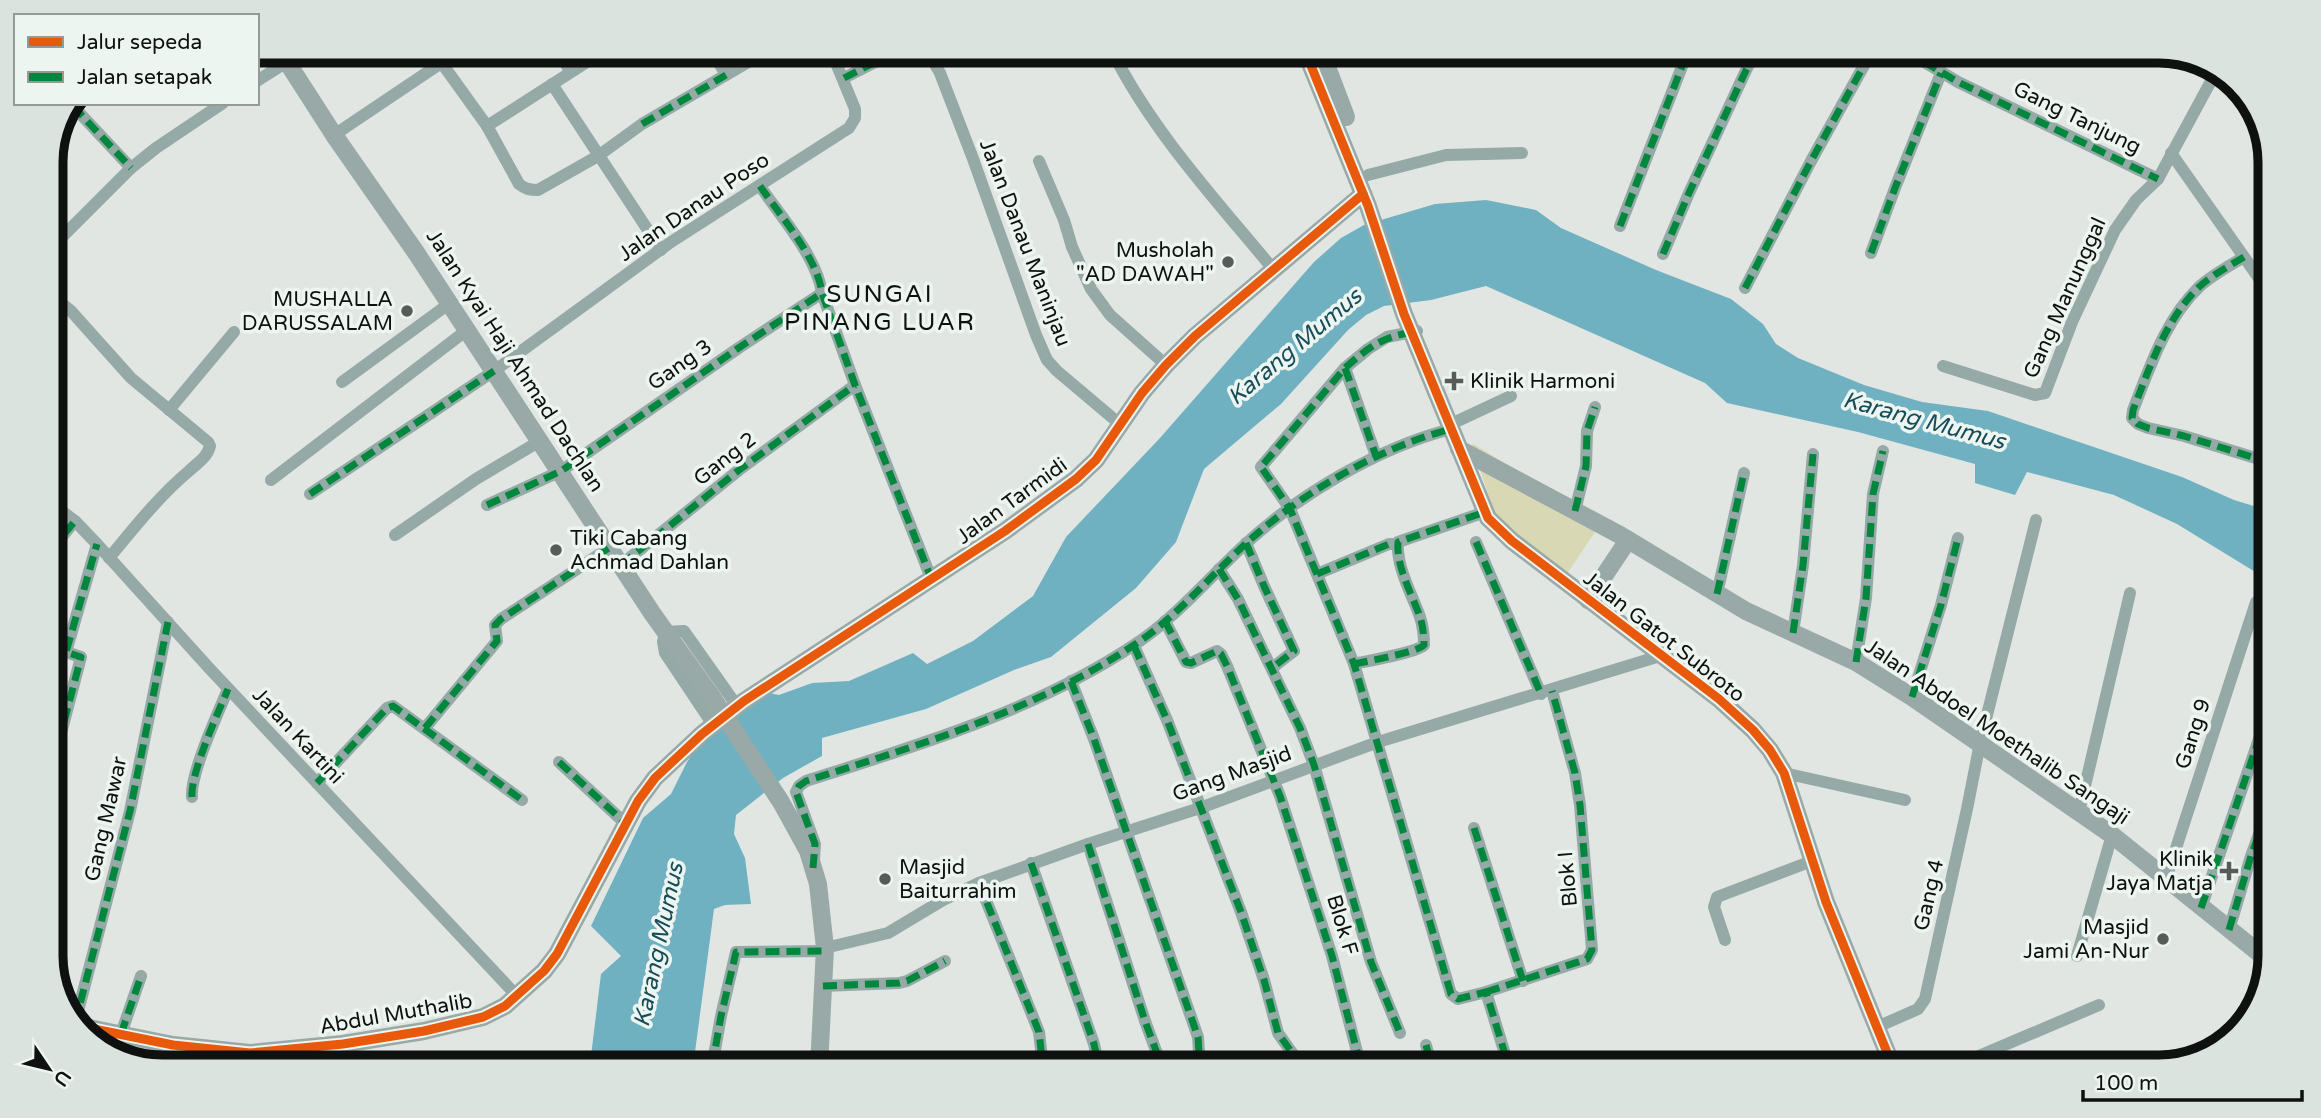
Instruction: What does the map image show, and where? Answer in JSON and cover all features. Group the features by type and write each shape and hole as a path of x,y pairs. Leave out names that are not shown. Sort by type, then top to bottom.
{"street":[{"path":"259,79 276,63"},
{"name":"Jalan Kyai Haji Ahmad Dachlan","path":"288,63 450,303 665,632 712,697 789,816 808,851 818,884 825,950 820,1055"},
{"path":"334,135 441,63"},
{"path":"443,63 487,126 519,184 524,189 538,190 598,156 642,124 747,63"},
{"path":"565,63 570,71"},
{"path":"487,126 584,63"},
{"path":"719,63 726,75"},
{"name":"Jalan Danau Poso","path":"494,371 661,250 849,128 853,124 855,109 837,63"},
{"path":"844,78 873,63"},
{"name":"Jalan Danau Maninjau","path":"934,63 968,145 1047,360 1057,372 1121,425"},
{"path":"1119,63 1139,98 1172,144 1273,269"},
{"path":"1311,63 1368,175 1370,200"},
{"path":"1325,63 1343,126 1370,200"},
{"path":"1620,226 1683,63"},
{"path":"1663,254 1750,63"},
{"path":"1745,289 1865,63"},
{"name":"Gang Tanjung","path":"1925,63 1941,73 2160,175"},
{"path":"1871,253 1941,73"},
{"path":"2160,175 2212,79"},
{"path":"552,84 661,250"},
{"path":"63,236 131,167 220,105"},
{"path":"78,111 131,167"},
{"path":"1368,175 1446,155 1522,153"},
{"path":"2171,153 2258,277"},
{"path":"1039,161 1091,289 1110,315 1166,365"},
{"name":"Gang Manunggal","path":"1943,366 2035,396 2043,395 2048,389 2072,322 2115,230 2136,200 2160,175"},
{"path":"760,186 820,279 822,293 855,385 932,578"},
{"name":"Jalan Tarmidi","path":"707,729 737,706 1005,531 1076,479 1096,460 1142,393 1209,323 1273,269 1370,200"},
{"name":"Jalan Gatot Subroto","path":"1370,200 1421,353 1490,522 1719,699 1753,730 1770,750 1784,772 1826,902 1888,1055"},
{"path":"2244,257 2199,288 2174,319 2159,346 2132,418 2134,422 2258,461"},
{"name":"Gang 3","path":"561,471 822,293"},
{"path":"342,382 450,303"},
{"path":"63,305 131,378 208,442 209,449 203,458 173,485 109,558"},
{"path":"1378,742 1354,664 1290,509 1261,467 1345,368 1368,349 1413,324"},
{"path":"271,480 467,330"},
{"path":"169,410 234,332"},
{"path":"1345,368 1376,456"},
{"path":"310,494 494,371"},
{"name":"Gang 2","path":"621,565 739,470 855,385"},
{"path":"813,868 815,844 796,792 806,781 961,731 1071,681 1134,646 1165,621 1247,543 1290,509 1376,456 1511,396"},
{"path":"1576,511 1586,466 1587,431 1595,407"},
{"path":"395,535 476,479 540,441"},
{"name":"Jalan Abdoel Moethalib Sangaji","path":"1459,449 1628,540 1746,611 1856,662 1912,697 2112,835 2258,952"},
{"path":"1856,662 1866,598 1873,494 1883,451"},
{"path":"1793,633 1803,565 1813,454"},
{"path":"487,505 561,471"},
{"path":"1717,594 1744,473"},
{"name":"Jalan Kartini","path":"63,512 97,544 228,689 517,996"},
{"path":"1317,574 1389,544 1397,544 1399,541 1485,512"},
{"name":"Gang 4","path":"1877,1027 1918,1009 1925,999 1968,809 1980,743 2036,520"},
{"path":"63,536 75,522"},
{"path":"1912,697 1937,620 1958,538"},
{"path":"1588,600 1628,540"},
{"name":"Blok I","path":"1378,742 1451,994 1458,999 1486,992 1591,956 1593,944 1575,773 1546,692 1476,542"},
{"path":"1247,543 1294,651 1272,668"},
{"path":"63,726 81,657 66,652 97,544"},
{"path":"1354,664 1420,650 1424,645 1421,620 1409,590 1397,544"},
{"path":"425,728 497,641 496,623 531,597 536,597 609,548"},
{"path":"1219,569 1238,599 1300,728 1314,765 1371,962 1400,1033"},
{"path":"2079,811 2130,593"},
{"name":"Gang 9","path":"2166,879 2256,602"},
{"name":"Blok F","path":"1165,621 1186,662 1191,663 1214,651 1221,654 1280,796 1332,956 1358,1055"},
{"name":"Gang Mawar","path":"80,1011 130,811 168,622"},
{"path":"707,729 664,653 665,632 684,631 737,706"},
{"path":"1134,646 1167,720 1241,912 1264,980 1278,1033 1294,1055"},
{"name":"Gang Masjid","path":"825,950 888,933 943,900 1031,863 1200,808 1378,742 1660,656"},
{"path":"1071,681 1198,1037 1199,1055"},
{"path":"192,797 193,785 207,741 228,689"},
{"path":"317,783 387,708 397,707 523,800"},
{"name":"Abdul Muthalib","path":"111,1038 250,1053 343,1044 424,1031 483,1017 505,1006 544,971 557,954 625,823 655,778 707,729"},
{"path":"2200,908 2258,741"},
{"path":"559,762 625,823"},
{"path":"1784,772 1905,800"},
{"path":"1474,828 1523,981"},
{"path":"2077,956 2112,835"},
{"path":"2229,930 2258,837"},
{"path":"1088,844 1158,1055"},
{"path":"1725,940 1714,907 1717,897 1812,861"},
{"path":"1031,863 1096,1055"},
{"path":"979,883 1039,1032 1042,1055"},
{"path":"714,1055 720,1016 736,952 825,950"},
{"path":"823,986 907,981 945,961"},
{"path":"111,1038 141,976"},
{"path":"1486,992 1505,1055"},
{"path":"1981,1055 2099,1005"},
{"path":"1426,1045 1429,1055"}],"green space":[{"path":"1472,443 1601,523 1566,575 1496,520"}],"water":[{"name":"Karang Mumus","path":"1486,200 1536,210 1561,228 1656,270 1731,299 1763,324 1776,344 1798,358 1864,385 1922,402 1988,411 2182,477 2258,507 2258,574 2177,524 2114,495 2027,472 2015,495 1975,483 1975,464 1858,432 1727,403 1705,383 1486,286 1431,300 1384,306 1366,315 1348,330 1281,404 1204,469 1176,542 1136,588 1051,657 1014,670 926,709 822,738 822,756 783,778 736,815 734,834 745,858 751,904 725,905 714,909 695,1055 591,1055 601,974 621,956 591,926 643,818 671,794 702,739 763,692 779,695 812,683 849,681 913,653 927,664 973,641 1033,596 1066,537 1160,438 1314,262 1341,238 1364,225 1435,204"}],"marked path":[{"path":"844,78 873,63"},
{"path":"1620,226 1683,63"},
{"path":"1663,254 1749,63"},
{"path":"1745,288 1865,63"},
{"path":"1926,63 1958,82 2158,179"},
{"path":"1871,253 1941,73"},
{"path":"642,124 726,75"},
{"path":"77,111 131,168"},
{"path":"760,186 813,265 855,385 931,578"},
{"path":"2244,257 2199,287 2177,314 2152,361 2132,418 2148,428 2258,459"},
{"path":"487,505 561,471 822,293"},
{"path":"1412,332 1376,344 1345,368 1261,467 1290,509 1354,664 1451,994 1458,999 1486,992 1505,1055"},
{"path":"1345,368 1376,456"},
{"path":"310,494 494,371"},
{"path":"621,565 739,470 855,385"},
{"path":"1575,511 1586,466 1587,431 1595,407"},
{"path":"813,868 815,844 796,792 806,781 975,724 1016,708 1096,668 1163,624 1262,529 1312,493 1366,461 1423,437 1451,429"},
{"path":"1856,662 1866,598 1873,494 1883,451"},
{"path":"1793,633 1803,565 1813,454"},
{"path":"1717,594 1744,473"},
{"path":"1354,664 1403,653 1424,645 1421,620 1399,561 1398,542 1485,512"},
{"path":"63,536 75,521"},
{"path":"1912,697 1941,605 1958,538"},
{"path":"1476,542 1541,694"},
{"path":"1246,543 1294,651 1272,668"},
{"path":"63,726 81,657 66,652 97,544"},
{"path":"1317,574 1389,544 1397,544"},
{"path":"425,728 497,641 495,625 501,619 609,548"},
{"path":"1219,569 1238,599 1300,728 1314,765 1371,962 1400,1033"},
{"path":"1165,621 1186,662 1191,663 1217,651 1227,666 1280,796 1332,956 1358,1055"},
{"path":"79,1009 130,811 168,622"},
{"path":"1134,646 1167,720 1241,912 1264,980 1278,1033 1294,1055"},
{"path":"1071,681 1094,739 1198,1037 1199,1055"},
{"path":"192,797 195,774 228,689"},
{"path":"1486,992 1587,959 1592,950 1580,805 1575,773 1552,691"},
{"path":"317,783 387,708 393,706 522,800"},
{"path":"2201,908 2258,742"},
{"path":"559,762 625,823"},
{"path":"1474,828 1523,981"},
{"path":"2229,930 2258,837"},
{"path":"1088,844 1158,1055"},
{"path":"1031,863 1096,1055"},
{"path":"979,883 1039,1032 1042,1055"},
{"path":"714,1055 736,952 825,951"},
{"path":"823,986 899,983 945,961"},
{"path":"121,1034 141,976"},
{"path":"1426,1045 1429,1055"}],"cycle path":[{"path":"1310,63 1368,206 1404,314 1488,518 1512,541 1719,699 1753,730 1770,750 1784,773 1826,902 1888,1055"},
{"path":"96,1029 173,1045 250,1053 343,1044 424,1031 483,1017 505,1006 544,971 557,954 638,801 655,778 702,734 744,701 1005,531 1076,479 1096,460 1142,393 1195,336 1363,194"}],"place":[{"name":"Musholah \"AD DAWAH\"","path":"1228,262"},
{"name":"MUSHALLA DARUSSALAM","path":"407,311"},
{"name":"Klinik Harmoni","path":"1454,381"},
{"name":"Tiki Cabang Achmad Dahlan","path":"556,550"},
{"name":"Klinik Jaya Matja","path":"2229,871"},
{"name":"Masjid Baiturrahim","path":"885,879"},
{"name":"Masjid Jami An-Nur","path":"2163,939"}],"district":[{"name":"SUNGAI PINANG LUAR","path":"880,308"}]}
